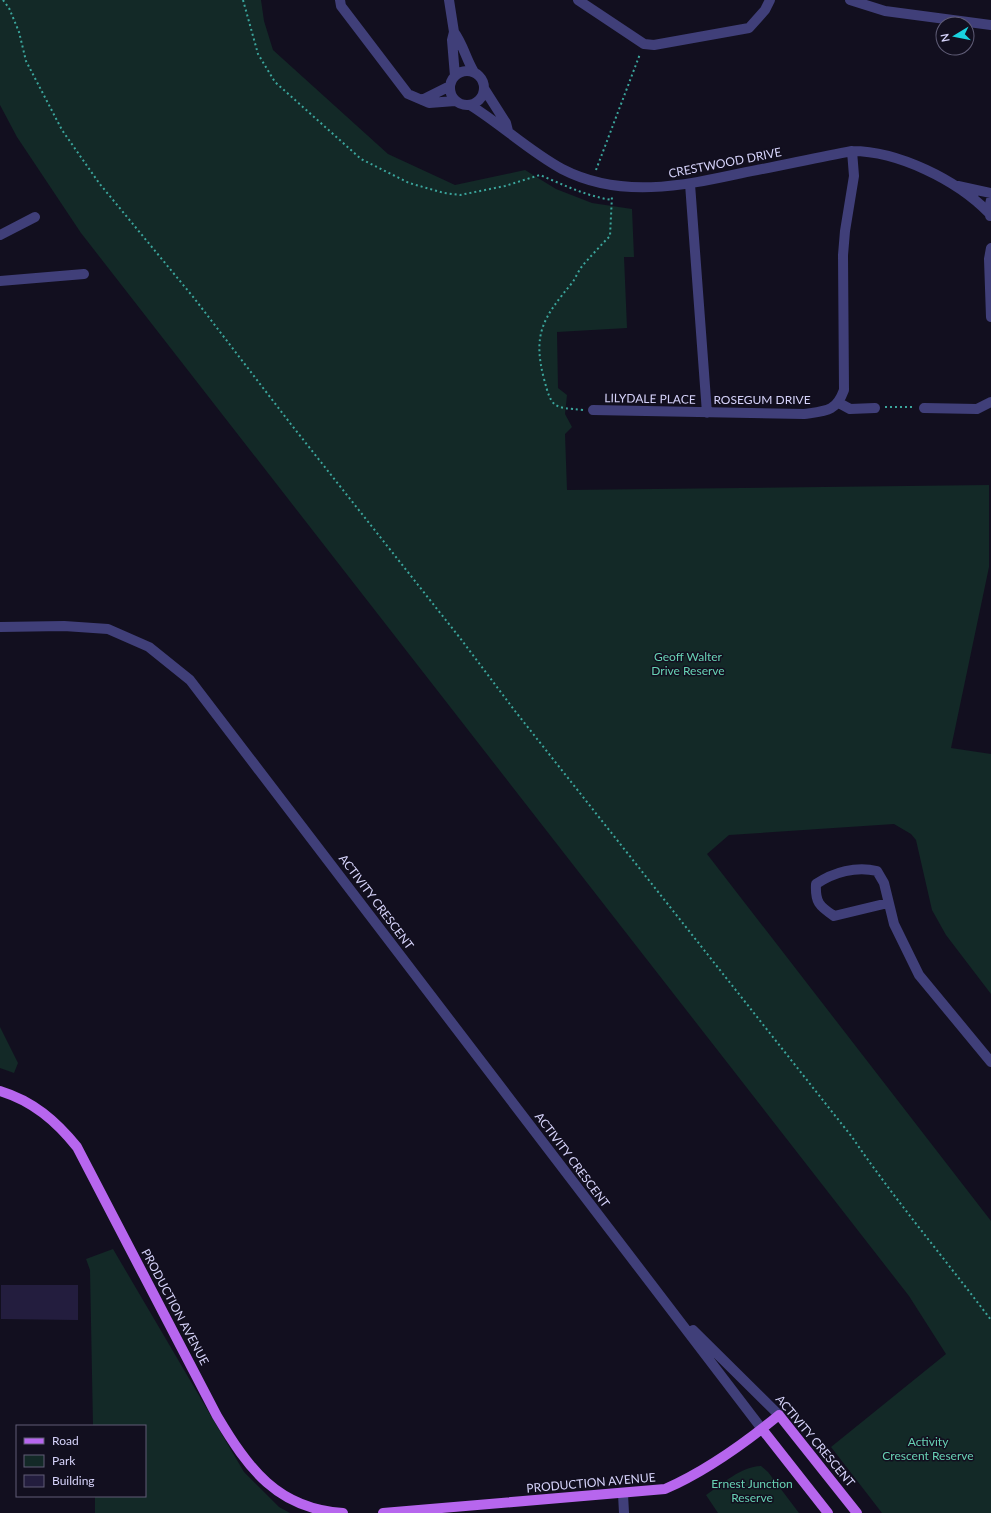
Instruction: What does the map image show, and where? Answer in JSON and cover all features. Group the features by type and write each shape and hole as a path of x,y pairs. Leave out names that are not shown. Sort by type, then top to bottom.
{"main road":[{"name":"PRODUCTION AVENUE","path":"0,1091 40,1110 65,1133 77,1148 217,1416 238,1451 258,1475 274,1488 295,1501 316,1508 344,1513"},
{"name":"PRODUCTION AVENUE","path":"383,1513 623,1494 665,1489 683,1481 762,1429 779,1415"},
{"name":"ACTIVITY CRESCENT","path":"779,1415 858,1513"},
{"name":"ACTIVITY CRESCENT","path":"762,1429 828,1513"}],"street":[{"path":"340,0 341,6 401,88 408,94 429,103 455,101 465,105 470,105 480,100 485,90 483,81 474,72 467,61 454,32"},
{"path":"449,0 454,32 452,40 454,76 450,86 452,96 455,101"},
{"path":"578,0 644,44 654,44 749,28 765,10 770,0"},
{"path":"850,0 885,11 991,25"},
{"path":"454,76 464,71 474,72"},
{"path":"422,100 450,86"},
{"name":"CRESTWOOD DRIVE","path":"485,90 506,123 508,131"},
{"name":"CRESTWOOD DRIVE","path":"470,105 508,131 534,153 563,169 592,180 612,184 643,188 690,184 852,151 875,152 901,160 954,185 991,193"},
{"path":"852,151 854,176 845,231 843,255 844,390 840,403 850,409 875,408"},
{"name":"ROSEGUM DRIVE","path":"690,184 707,413 804,414 826,411 840,403"},
{"name":"CRESTWOOD DRIVE","path":"954,185 990,215"},
{"path":"990,215 991,200"},
{"path":"0,235 35,217"},
{"path":"991,248 991,317"},
{"path":"0,281 84,274"},
{"path":"924,408 977,408 991,402"},
{"name":"LILYDALE PLACE","path":"593,410 707,413"},
{"name":"ACTIVITY CRESCENT","path":"0,627 64,626 108,629 149,647 190,680 762,1429"},
{"path":"888,903 834,916 822,908 815,897 816,884 829,874 864,868 877,871 884,883 894,924 919,975 991,1062"},
{"name":"ACTIVITY CRESCENT","path":"666,1303 779,1415"},
{"path":"623,1494 624,1513"}],"path":[{"path":"3,0 9,8 19,32 26,61 62,130 98,183 194,298 304,441 460,638 515,711 574,783 780,1048 852,1137 888,1188 918,1224 991,1320"},
{"path":"242,0 258,54 275,82 360,159 409,183 444,193 460,195 505,186 540,176 595,198 612,200"},
{"path":"592,180 644,44"},
{"path":"593,410 559,408 554,405 548,394 539,360 540,333 545,320 557,300 583,265 610,236 612,184"},
{"path":"875,408 895,406 924,408"}],"green space":[{"name":"Geoff Walter Drive Reserve","path":"0,0 261,0 264,21 273,50 388,154 455,185 525,170 556,189 592,203 632,209 634,257 624,257 627,328 557,332 558,388 567,395 565,414 572,427 565,434 567,490 989,485 989,567 951,748 991,754 991,994 946,935 932,910 916,840 911,834 894,824 729,835 707,854 991,1221 991,1513 882,1513 831,1447 946,1354 909,1296 81,233 17,137 0,105"},
{"path":"0,1027 18,1063 14,1073 0,1068"},
{"path":"113,1249 244,1472 279,1507 290,1513 95,1513 95,1497 146,1497 146,1425 93,1425 90,1270 86,1259"},
{"name":"Ernest Junction Reserve","path":"761,1466 768,1472 799,1513 718,1513 706,1495 739,1472"}],"building":[{"path":"1,1285 78,1285 78,1320 1,1319"}],"park label":[{"name":"Activity Crescent Reserve","path":"928,1449"}]}
